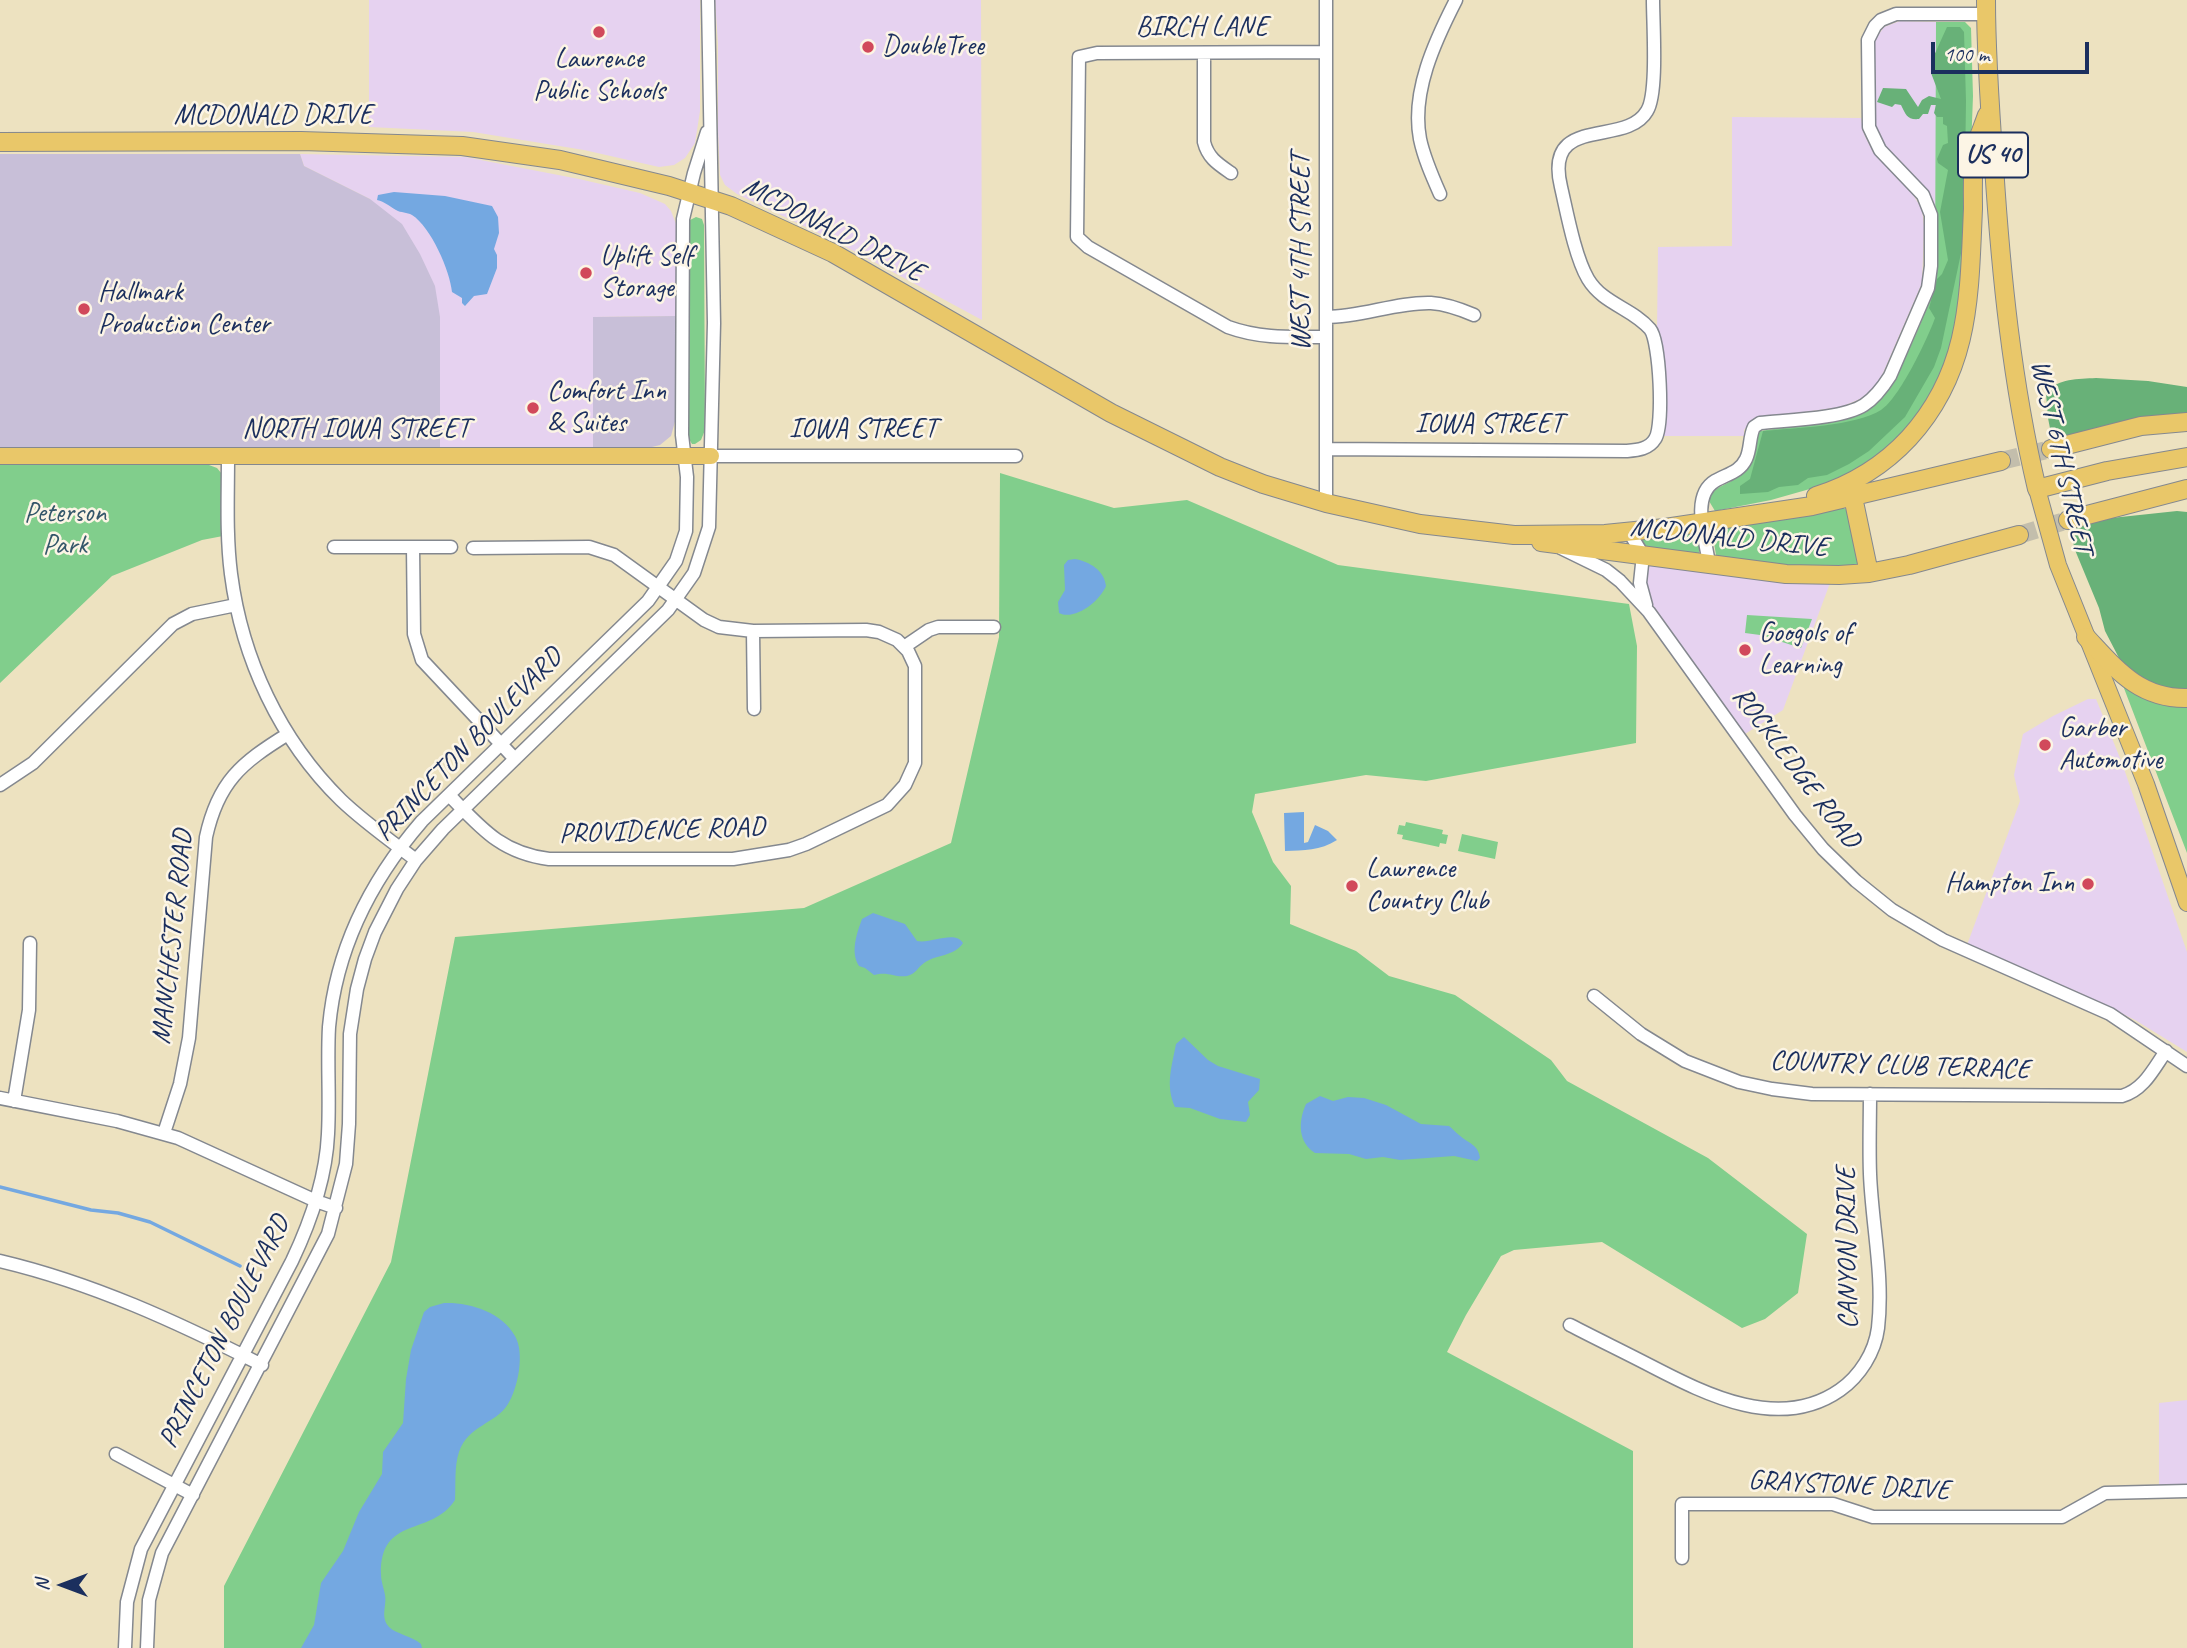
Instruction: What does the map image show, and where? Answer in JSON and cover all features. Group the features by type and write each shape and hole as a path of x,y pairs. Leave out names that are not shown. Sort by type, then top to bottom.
{"highway":[{"name":"WEST 6TH STREET","path":"1986,7 1999,244 2009,341 2037,489"},
{"path":"1774,511 1830,492 1879,465 1915,432 1938,400 1956,362 1967,316 1975,151 1990,105"},
{"name":"MCDONALD DRIVE","path":"0,142 302,141 462,146 571,163 688,192 782,228 853,263 1065,388 1177,448 1263,484 1326,503 1420,524 1514,535 1554,545 1786,574 1829,576 1869,573 1909,565 2019,535"},
{"path":"2051,449 2141,426 2187,422"},
{"path":"2037,489 2107,471 2187,457"},
{"name":"MCDONALD DRIVE","path":"1514,535 1629,532 1703,524 1812,506 2001,461"},
{"path":"2068,520 2187,489"},
{"path":"1853,497 1869,573"},
{"path":"2124,505 2187,503"},
{"path":"2086,637 2119,672 2142,689 2164,697 2187,698"}],"main road":[{"name":"NORTH IOWA STREET","path":"0,456 711,456"},
{"name":"WEST 6TH STREET","path":"2037,489 2058,565 2146,784 2187,903"}],"street":[{"name":"PRINCETON BOULEVARD","path":"147,1648 149,1600 162,1553 316,1260 336,1208 348,1148 350,1034 357,989 375,932 397,889 416,860 463,809 656,623 694,573 707,540 711,512 711,369 714,323 708,0"},
{"name":"WEST 4TH STREET","path":"1326,0 1326,503"},
{"path":"1440,194 1423,153 1419,109 1433,49 1456,0"},
{"name":"IOWA STREET","path":"1326,449 1574,452 1637,450 1651,444 1658,434 1659,425 1655,339 1643,322 1612,304 1589,281 1580,260 1558,173 1562,153 1573,141 1631,125 1648,110 1652,94 1653,0"},
{"path":"1709,564 1703,524 1702,504 1705,491 1742,465 1754,427 1760,423 1847,412 1874,397 1890,376 1928,288 1931,215 1928,205 1915,186 1880,150 1869,127 1866,47 1870,33 1881,20 1896,15 1986,7"},
{"name":"BIRCH LANE","path":"1326,52 1097,53 1079,57 1077,237 1088,247 1228,327 1271,337 1326,337"},
{"path":"1204,53 1204,142 1207,153 1213,160 1231,173"},
{"name":"PRINCETON BOULEVARD","path":"125,1648 127,1602 135,1565 147,1534 292,1261 316,1201 326,1159 330,1026 338,977 361,910 399,847 500,743 648,601 676,561 686,531 687,489 682,435 683,212 710,125"},
{"path":"1326,317 1350,316 1433,303 1474,315"},
{"name":"IOWA STREET","path":"711,456 1016,456"},
{"path":"228,457 228,535 236,605 256,671 288,734 322,779 341,799 416,860"},
{"path":"1629,532 1643,555 1640,583 1649,612"},
{"path":"1554,545 1606,570 1649,612"},
{"path":"334,547 451,547"},
{"path":"413,547 414,634 422,660 515,759"},
{"path":"473,548 602,549 629,564 704,620 719,627 753,631 866,630 889,636 904,647 929,630 994,627"},
{"path":"0,785 33,764 173,624 192,614 236,605"},
{"name":"ROCKLEDGE ROAD","path":"1649,612 1795,815 1846,873 1892,910 1942,940 2110,1014 2187,1066"},
{"path":"753,631 754,709"},
{"name":"PROVIDENCE ROAD","path":"449,795 505,847 519,853 549,859 733,859 771,854 806,844 887,805 897,796 911,774 916,751 916,676 915,666 904,647"},
{"name":"MANCHESTER ROAD","path":"164,1133 180,1084 189,1038 206,837 210,819 223,789 238,769 288,734"},
{"path":"14,1101 29,1010 30,943"},
{"name":"COUNTRY CLUB TERRACE","path":"1594,996 1660,1047 1712,1072 1772,1089 1812,1094 2122,1096 2141,1086 2166,1051"},
{"name":"CANYON DRIVE","path":"1570,1325 1703,1393 1739,1404 1780,1408 1806,1406 1832,1396 1846,1386 1866,1362 1873,1348 1878,1326 1878,1254 1870,1175 1870,1094"},
{"path":"0,1098 164,1133 336,1208"},
{"path":"0,1261 80,1283 112,1295 190,1328 262,1365"},
{"path":"116,1454 193,1495"},
{"name":"GRAYSTONE DRIVE","path":"1682,1558 1682,1504 1833,1504 1873,1517 2062,1517 2105,1493 2187,1491"}],"shaded area":[{"path":"369,0 700,0 700,111 695,143 685,158 674,165 659,167 584,150 473,132 369,127"},
{"path":"715,0 981,0 982,320 837,242 737,194 725,185 720,175"},
{"path":"1900,21 1936,22 1937,219 1924,188 1887,150 1875,127 1874,41 1884,27"},
{"path":"1732,117 1861,118 1864,134 1873,152 1912,193 1922,209 1922,283 1880,380 1860,399 1841,407 1753,419 1744,430 1744,436 1662,436 1657,332 1658,247 1732,246"},
{"path":"0,154 300,154 304,166 370,199 402,224 435,286 440,317 440,448 0,449"},
{"path":"300,154 465,157 640,193 665,204 676,224 676,316 593,317 593,447 440,448 440,317 370,199 304,166"},
{"path":"676,316 676,418 671,436 660,445 652,447 593,447 593,317"},
{"name":"Googols of Learning","path":"1655,564 1830,583 1783,710 1745,734 1652,604 1645,579 1649,567"},
{"path":"2088,699 2096,699 2122,763 2187,952 2187,1052 2135,1020 2078,992 1967,945 2020,801 2014,775 2023,734"},
{"path":"2187,1400 2187,1486 2159,1486 2159,1403"}],"green space":[{"path":"1936,22 1965,22 1971,28 1973,96 1966,280 1958,326 1940,381 1913,423 1879,456 1831,483 1771,500 1715,511 1709,501 1712,493 1747,469 1760,431 1844,419 1864,411 1877,402 1888,389 1913,341 1935,280"},
{"path":"1947,27 1960,27 1964,32 1964,239 1941,348 1934,367 1905,417 1869,451 1827,475 1808,478 1798,485 1779,487 1768,492 1740,494 1740,486 1750,479 1763,431 1841,423 1881,410 1896,394 1926,339 1935,318 1929,308 1937,279 1948,260 1940,212 1948,170 1938,163 1937,159 1943,145 1948,143 1947,126 1943,124 1943,117 1937,117 1934,113 1936,105 1931,105 1928,114 1912,119 1901,105 1895,104 1892,107 1877,102 1883,88 1906,89 1918,107 1922,100 1929,96 1941,99 1931,73 1932,60"},
{"path":"696,217 702,219 704,225 705,430 701,440 692,444 689,439 689,225 690,220"},
{"path":"2096,378 2148,381 2187,387 2187,415 2053,444 2046,393 2062,382"},
{"name":"Peterson Park","path":"0,465 209,465 222,474 223,536 202,540 112,576 0,683"},
{"name":"Lawrence Country Club","path":"1000,473 1114,508 1187,500 1338,565 1629,604 1637,646 1636,743 1426,781 1366,775 1255,794 1252,812 1273,862 1291,886 1290,924 1356,951 1389,976 1455,995 1551,1060 1567,1081 1708,1158 1807,1234 1798,1293 1765,1319 1742,1328 1602,1242 1514,1250 1501,1256 1447,1352 1633,1451 1633,1648 224,1648 224,1586 391,1262 455,937 804,908 951,843 999,637"},
{"path":"1841,506 1848,511 1860,561 1858,566 1786,567 1721,559 1716,555 1712,531"},
{"path":"2187,512 2187,691 2158,690 2137,677 2119,658 2105,631 2099,608 2075,550 2069,526 2102,519"},
{"path":"1697,533 1699,553 1646,552 1640,538"},
{"path":"1747,615 1812,619 1801,648 1745,633"},
{"path":"2122,683 2187,705 2187,853"},
{"path":"1406,822 1443,830 1442,834 1448,835 1446,844 1440,843 1439,847 1402,839 1403,835 1397,834 1399,825 1405,826"},
{"path":"1462,834 1498,842 1495,859 1458,851"}],"water":[{"path":"394,192 445,196 492,206 498,217 499,233 494,249 497,268 487,294 474,296 465,306 462,303 462,298 452,292 443,262 426,229 412,215 377,200 378,195"},
{"path":"1075,559 1095,568 1102,575 1106,586 1098,598 1086,608 1065,615 1059,613 1058,602 1065,590 1064,565 1068,560"},
{"path":"1304,812 1304,843 1308,842 1315,825 1328,831 1337,840 1318,848 1285,851 1284,813"},
{"path":"873,913 905,924 917,941 949,937 959,939 963,943 955,951 924,963 910,975 874,975 859,966 855,955 856,936 862,919"},
{"path":"1184,1037 1218,1066 1260,1079 1259,1090 1248,1102 1250,1115 1246,1122 1220,1119 1190,1108 1175,1107 1170,1091 1170,1076 1176,1044"},
{"path":"1320,1096 1333,1101 1348,1097 1364,1098 1386,1105 1421,1124 1449,1126 1475,1147 1480,1158 1477,1161 1454,1156 1400,1160 1383,1157 1366,1159 1349,1154 1315,1153 1305,1143 1301,1125 1306,1104"},
{"path":"444,1303 464,1304 484,1310 502,1321 515,1336 520,1361 517,1380 508,1404 463,1443 457,1458 455,1500 433,1519 398,1534 383,1555 381,1577 386,1623 392,1629 417,1641 422,1648 301,1648 314,1625 321,1583 343,1551 359,1512 382,1474 383,1452 403,1423 411,1350 424,1312"}],"waterway":[{"path":"0,1187 150,1222 240,1266"}],"tunnel":[{"path":"2001,461 2051,449"},
{"path":"2019,535 2068,520"}],"place":[{"name":"Lawrence Public Schools","path":"599,32"},
{"name":"DoubleTree","path":"868,47"},
{"name":"Uplift Self Storage","path":"586,273"},
{"name":"Hallmark Production Center","path":"84,309"},
{"name":"Comfort Inn & Suites","path":"533,408"},
{"name":"Googols of Learning","path":"1745,650"},
{"name":"Garber Automotive","path":"2045,745"},
{"name":"Hampton Inn","path":"2088,884"},
{"name":"Lawrence Country Club","path":"1352,886"}]}
